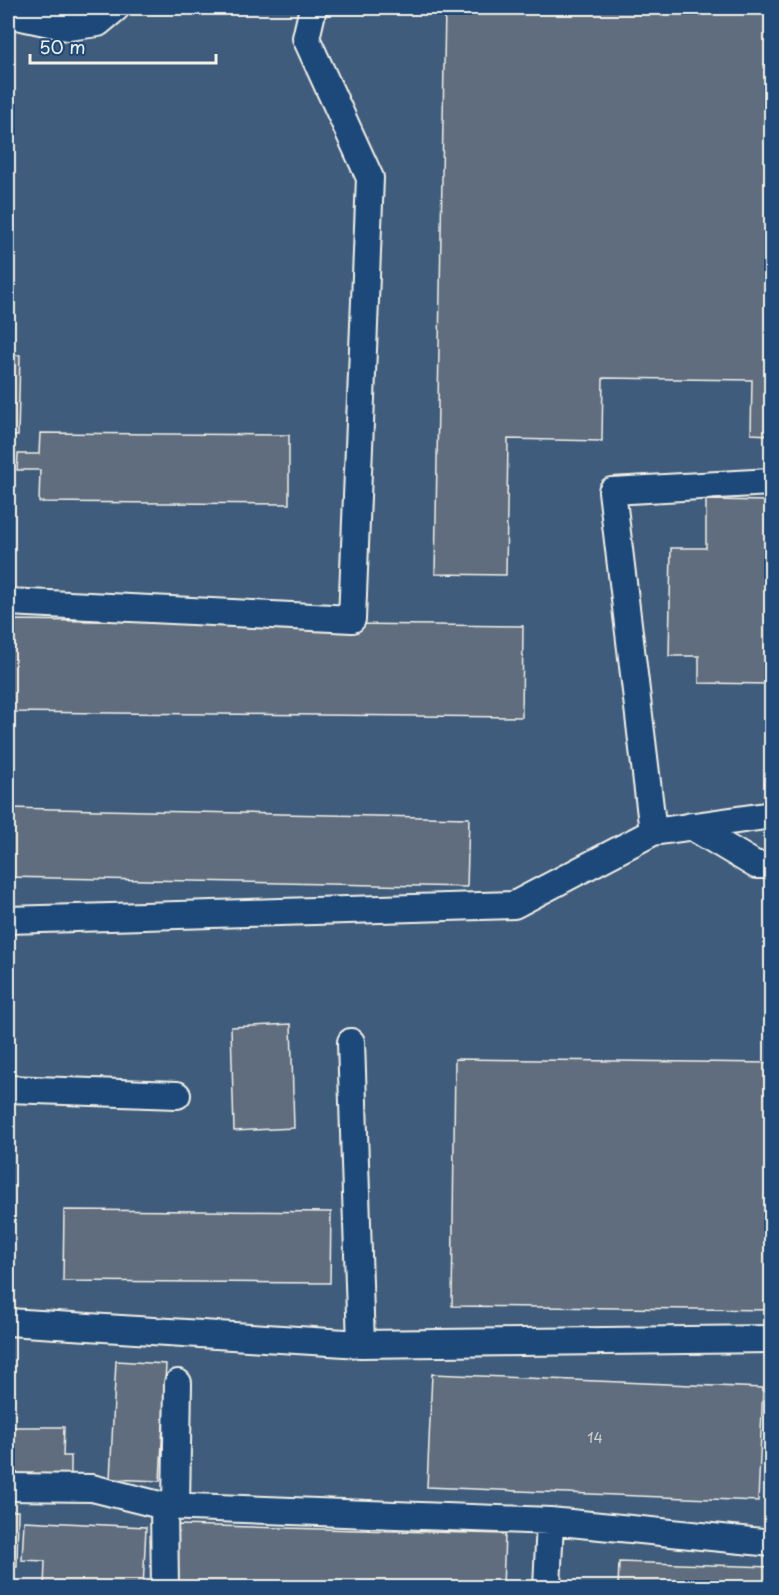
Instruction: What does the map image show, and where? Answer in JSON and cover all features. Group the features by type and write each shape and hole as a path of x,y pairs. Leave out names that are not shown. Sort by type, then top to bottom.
{"lane":[{"path":"8,15 68,27 98,23 116,8"},
{"path":"8,602 352,619 370,178 306,38 313,8"},
{"path":"653,832 612,491 771,482"},
{"path":"8,920 514,905 653,832 771,815"},
{"path":"692,826 756,865 771,865"},
{"path":"351,1042 361,1344"},
{"path":"8,1089 177,1095"},
{"path":"8,1322 361,1344 771,1339"},
{"path":"165,1587 178,1383"},
{"path":"8,1487 92,1488 170,1506 550,1521 771,1543"},
{"path":"547,1587 550,1521"}],"shaded area":[{"path":"8,8 771,8 771,1587 8,1587"}],"building":[{"path":"445,8 772,8 772,435 751,434 752,380 603,378 602,441 508,439 506,575 435,574"},
{"path":"8,355 20,355 18,436 8,436"},
{"path":"40,433 289,435 289,504 39,502 40,470 17,470 18,454 39,454"},
{"path":"706,500 772,501 772,684 699,683 699,656 669,656 671,548 706,548"},
{"path":"8,620 523,626 522,717 8,712"},
{"path":"8,808 469,818 467,887 8,877"},
{"path":"291,1024 294,1128 234,1131 231,1027"},
{"path":"455,1059 772,1063 772,1310 452,1306"},
{"path":"64,1210 331,1212 330,1283 63,1281"},
{"path":"116,1361 166,1364 160,1481 110,1479"},
{"path":"432,1374 763,1388 758,1501 427,1487"},
{"path":"8,1427 64,1427 63,1456 71,1456 71,1479 8,1478"},
{"path":"772,1455 772,1508 769,1508"},
{"path":"8,1511 18,1511 17,1567 8,1567"},
{"path":"24,1521 146,1527 143,1588 44,1588 45,1561 22,1560"},
{"path":"177,1525 505,1534 503,1588 175,1588"},
{"path":"619,1562 772,1567 772,1588 618,1588"}]}
